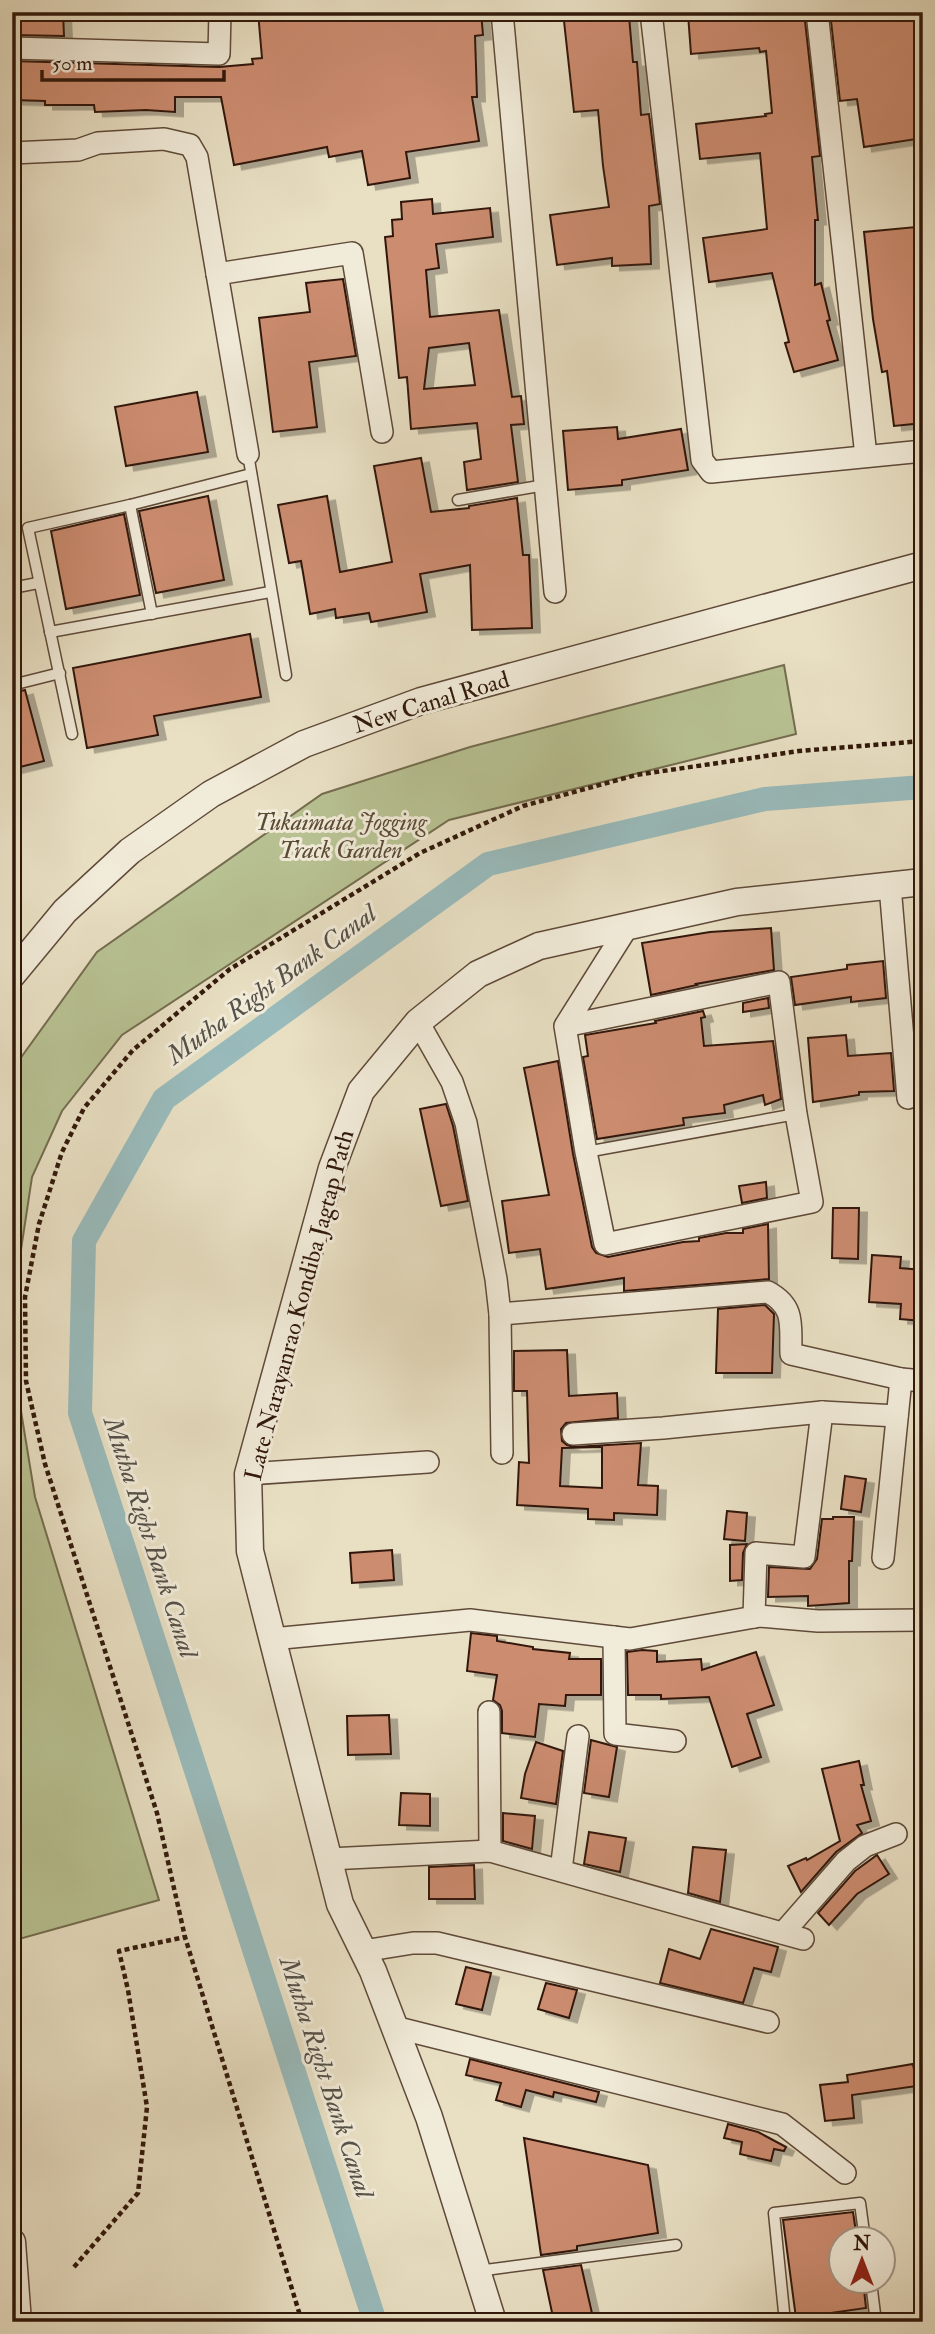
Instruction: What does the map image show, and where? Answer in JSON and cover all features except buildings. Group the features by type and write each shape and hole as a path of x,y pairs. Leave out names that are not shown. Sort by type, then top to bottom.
{"street":[{"path":"12,48 219,54 220,12"},
{"path":"502,12 555,592"},
{"path":"651,12 702,460 711,472 923,451"},
{"path":"817,12 866,456"},
{"path":"12,153 78,150 98,143 164,139 190,145 197,158 250,464"},
{"path":"217,274 352,253 382,432"},
{"name":"New Canal Road","path":"12,975 65,911 130,851 211,794 304,744 421,701 923,565"},
{"name":"Late Narayanrao Kondiba Jagtap Path","path":"494,2319 429,2117 363,1951 340,1904 250,1551 248,1474 332,1168 362,1091 418,1022 478,974 539,946 737,902 923,883"},
{"path":"890,886 908,1098"},
{"path":"565,1026 779,982 796,1114 812,1202 605,1244 565,1026 628,926"},
{"path":"418,1022 452,1082 466,1123 496,1279 500,1314 502,1453"},
{"path":"500,1314 768,1292 781,1299 790,1312 791,1354 901,1379 923,1381"},
{"path":"883,1558 901,1379"},
{"path":"573,1434 822,1412 897,1416"},
{"path":"754,1617 756,1553 804,1557 822,1412"},
{"path":"248,1474 428,1462"},
{"path":"272,1639 470,1620 630,1639 754,1617 818,1621 923,1620"},
{"path":"614,1637 615,1734 675,1741"},
{"path":"489,1712 491,1851"},
{"path":"561,1870 578,1736"},
{"path":"328,1859 491,1851 793,1936 846,1861 865,1846 896,1834"},
{"path":"363,1951 413,1943 437,1943 768,2022"},
{"path":"394,2027 782,2124 845,2173"},
{"path":"12,2242 18,2322"}],"lane":[{"path":"72,734 28,528 130,505 250,464 286,675"},
{"path":"458,500 545,485"},
{"path":"130,505 152,614"},
{"path":"12,588 38,583"},
{"path":"50,632 270,592"},
{"path":"12,685 60,673"},
{"path":"586,1152 796,1114"},
{"path":"785,2322 774,2213 860,2203 863,2226"},
{"path":"478,2271 676,2245"},
{"path":"873,2296 876,2322"}],"path":[{"path":"74,2267 138,2193 147,2107 119,1951 185,1937"}],"green space":[{"name":"Tukaimata Jogging Track Garden","path":"784,665 796,734 449,820 122,1035 62,1111 32,1177 12,1309 12,1070 97,952 322,794 470,747"},
{"path":"12,1356 35,1497 159,1900 12,1941"}],"waterway":[{"name":"Mutha Right Bank Canal","path":"375,2322 80,1413 84,1241 164,1099 488,864 765,799 923,787"}]}
